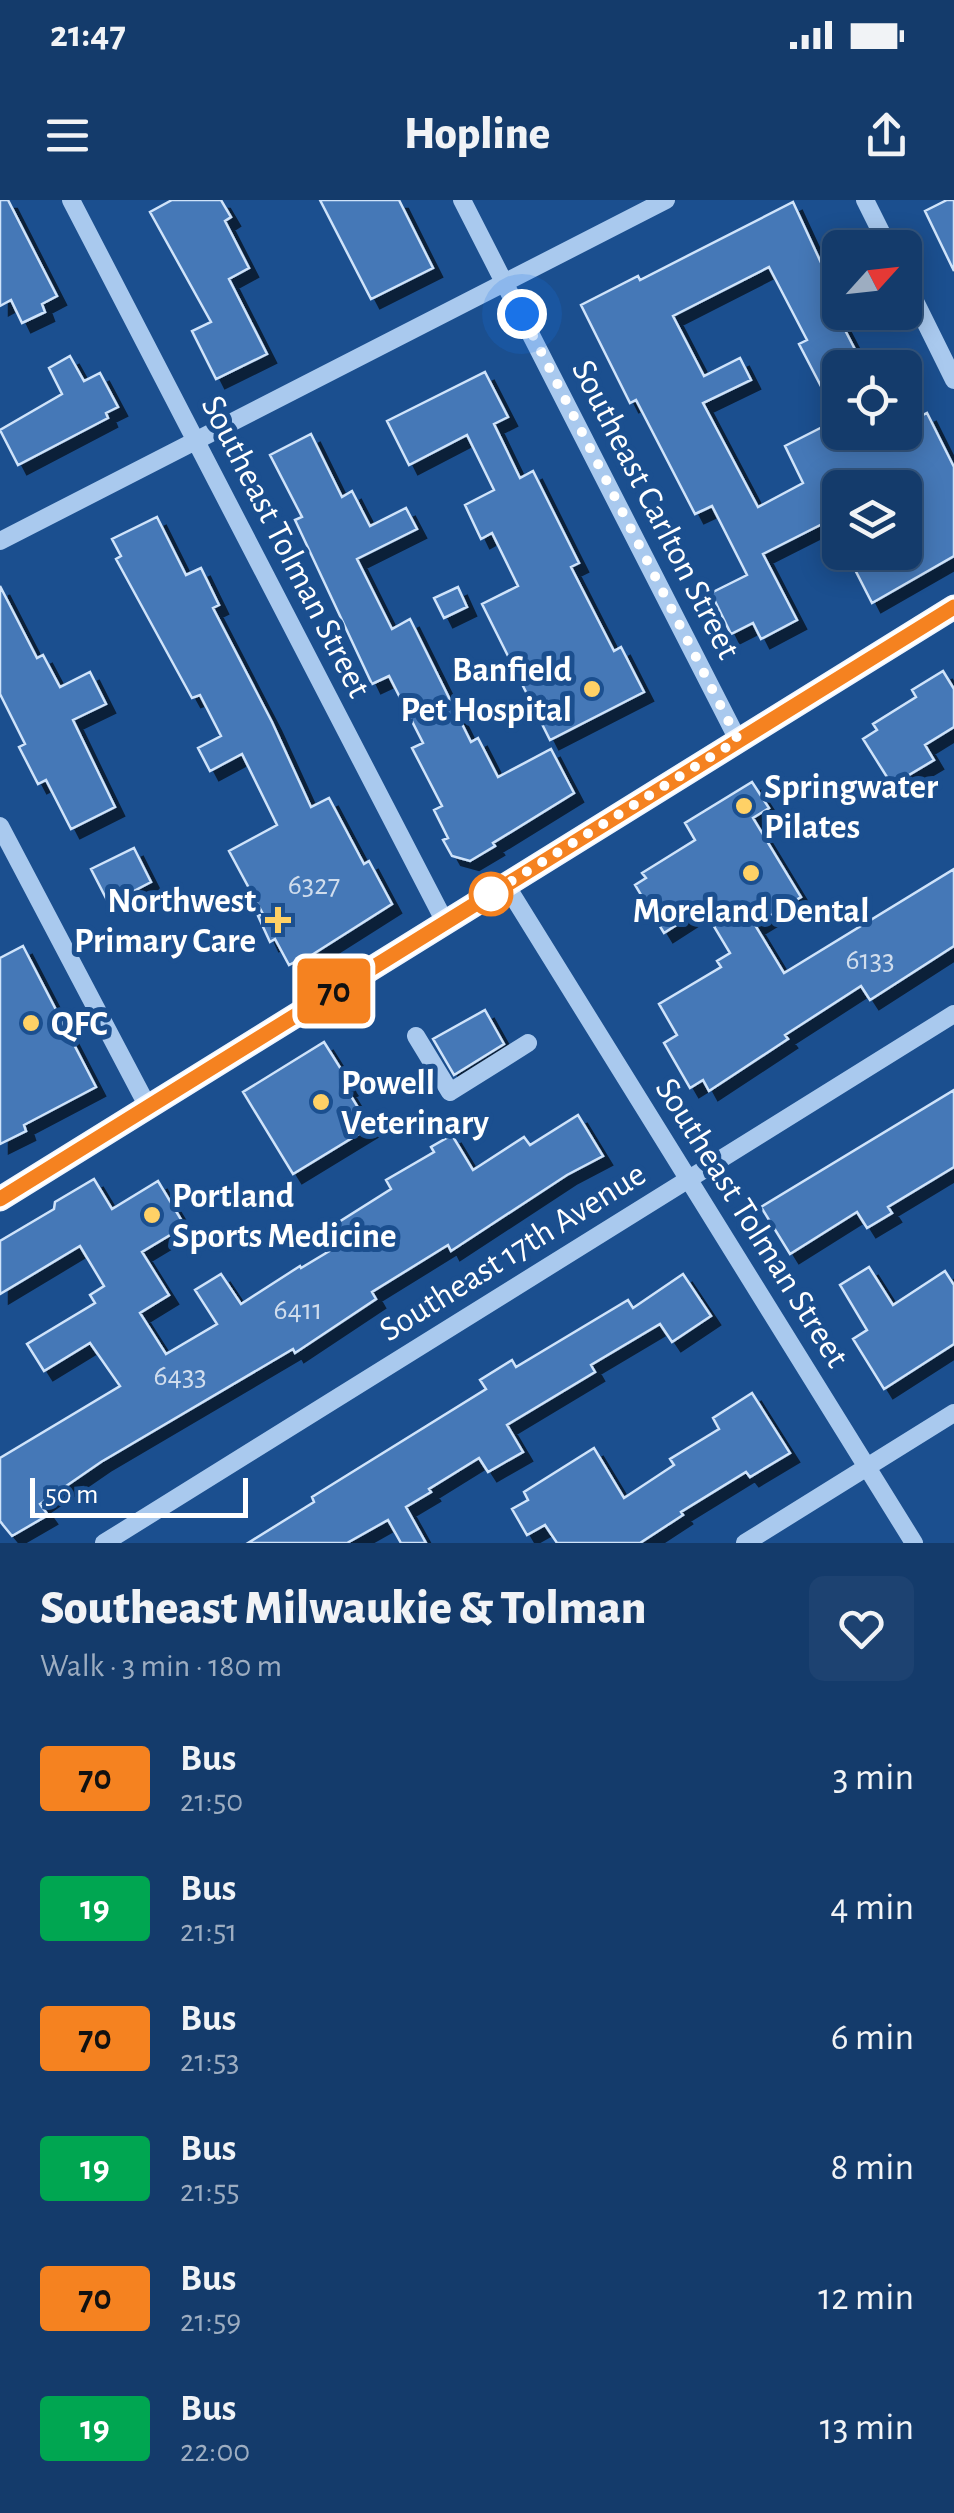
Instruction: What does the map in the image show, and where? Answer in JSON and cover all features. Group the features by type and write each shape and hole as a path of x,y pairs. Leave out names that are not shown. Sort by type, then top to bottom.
{"main road":[{"path":"0,1199 954,607"}],"street":[{"name":"Southeast Tolman Street","path":"70,200 445,922"},
{"name":"Southeast Carlton Street","path":"462,200 738,740"},
{"path":"0,542 666,200"},
{"path":"865,200 879,230"},
{"path":"922,315 954,380"},
{"path":"0,826 148,1106"},
{"name":"Southeast Tolman Street","path":"506,884 914,1543"},
{"name":"Southeast 17th Avenue","path":"104,1543 954,1014"},
{"path":"416,1036 450,1092 528,1044"},
{"path":"746,1543 954,1413"}],"building":[{"path":"0,200 8,200 57,296 42,304 45,312 22,323 11,300 0,306"},
{"path":"172,200 221,200 231,217 225,221 249,268 229,279 267,354 216,379 192,331 211,322 150,212"},
{"path":"320,200 399,200 433,268 371,299"},
{"path":"954,200 954,271 925,211"},
{"path":"793,202 822,265 822,330 845,330 855,350 822,350 822,388 799,344 807,340 769,267 673,316 704,376 740,358 751,380 703,403 758,507 803,483 785,446 822,427 822,450 922,450 922,416 927,413 954,467 954,556 872,603 855,570 922,570 922,470 822,470 822,524 763,554 797,620 761,639 753,623 731,634 711,593 747,575 712,506 695,514 636,400 630,403 581,305 638,276 640,280"},
{"path":"70,356 84,381 100,373 118,407 106,413 108,418 18,465 0,430 62,394 49,368"},
{"path":"485,372 508,417 494,424 520,478 533,471 579,563 571,567 614,651 621,647 644,692 550,740 482,604 518,586 492,533 481,539 465,505 494,490 467,435 409,465 387,421"},
{"path":"311,434 342,497 352,491 370,526 406,508 417,529 357,559 392,629 410,619 471,742 478,738 498,777 551,749 574,793 470,861 452,856 443,840 448,838 434,810 442,806 412,748 423,743 389,676 372,684 295,520 302,517 270,455"},
{"path":"157,517 186,575 201,568 219,605 213,608 311,807 329,798 364,864 369,861 392,904 307,958 289,965 275,939 270,942 258,916 263,914 229,851 277,825 242,754 210,771 198,748 221,736 200,695 192,698 116,559 121,556 112,539"},
{"path":"0,586 37,658 43,655 60,687 90,672 106,704 73,720 115,807 71,829 46,780 38,784 19,747 25,744 0,694"},
{"path":"458,587 467,607 444,618 434,598"},
{"path":"943,671 954,689 954,727 925,745 934,760 892,785 863,739 877,730 873,724 916,697 912,690"},
{"path":"752,782 769,808 753,818 801,897 755,925 784,973 954,869 954,946 870,1000 861,986 709,1091 703,1080 690,1088 664,1043 677,1035 659,1004 721,967 717,961 730,953 703,908 664,933 635,885 646,878 642,873 695,840 685,823"},
{"path":"134,848 151,882 109,904 91,869"},
{"name":"QFC","path":"23,946 96,1087 24,1125 26,1131 0,1144 0,958"},
{"path":"485,1010 504,1044 454,1075 433,1039"},
{"path":"324,1042 351,1085 346,1088 370,1127 293,1174 243,1092"},
{"path":"954,1090 954,1167 888,1207 892,1213 867,1228 857,1212 790,1254 761,1207"},
{"path":"578,1115 603,1156 451,1251 448,1245 372,1292 376,1299 295,1353 293,1349 101,1462 40,1504 48,1515 12,1536 0,1521 0,1458 120,1386 90,1343 44,1371 27,1344 95,1303 90,1295 104,1286 80,1246 0,1294 0,1241 54,1209 55,1202 94,1179 112,1209 158,1181 185,1226 142,1252 169,1295 140,1313 166,1354 217,1324 195,1290 221,1274 241,1304 341,1244 331,1227 391,1189 386,1180 434,1152 431,1147 452,1135 473,1170 524,1137 530,1145"},
{"path":"869,1267 893,1305 945,1271 954,1285 954,1344 884,1389 853,1339 867,1330 840,1285"},
{"path":"683,1274 711,1316 672,1342 660,1324 591,1365 595,1372 507,1425 523,1452 488,1472 479,1458 406,1507 426,1543 401,1543 388,1520 347,1543 248,1543 314,1502 312,1497 486,1389 480,1380 512,1360 516,1367 628,1300 633,1308"},
{"path":"752,1393 790,1453 750,1477 746,1472 640,1543 557,1543 545,1525 527,1535 512,1509 528,1500 524,1492 594,1448 624,1498 674,1465 670,1459 719,1429 713,1418"}],"bus line":[{"name":"70","path":"0,1199 954,607"}],"place":[{"name":"Banfield Pet Hospital","path":"592,689"},
{"name":"Springwater Pilates","path":"744,806"},
{"name":"Moreland Dental","path":"751,873"},
{"name":"Northwest Primary Care","path":"278,920"},
{"name":"QFC","path":"31,1023"},
{"name":"Powell Veterinary","path":"321,1102"},
{"name":"Portland Sports Medicine","path":"152,1215"}],"route":[{"path":"491,894 486,897 738,740 522,314"}]}
